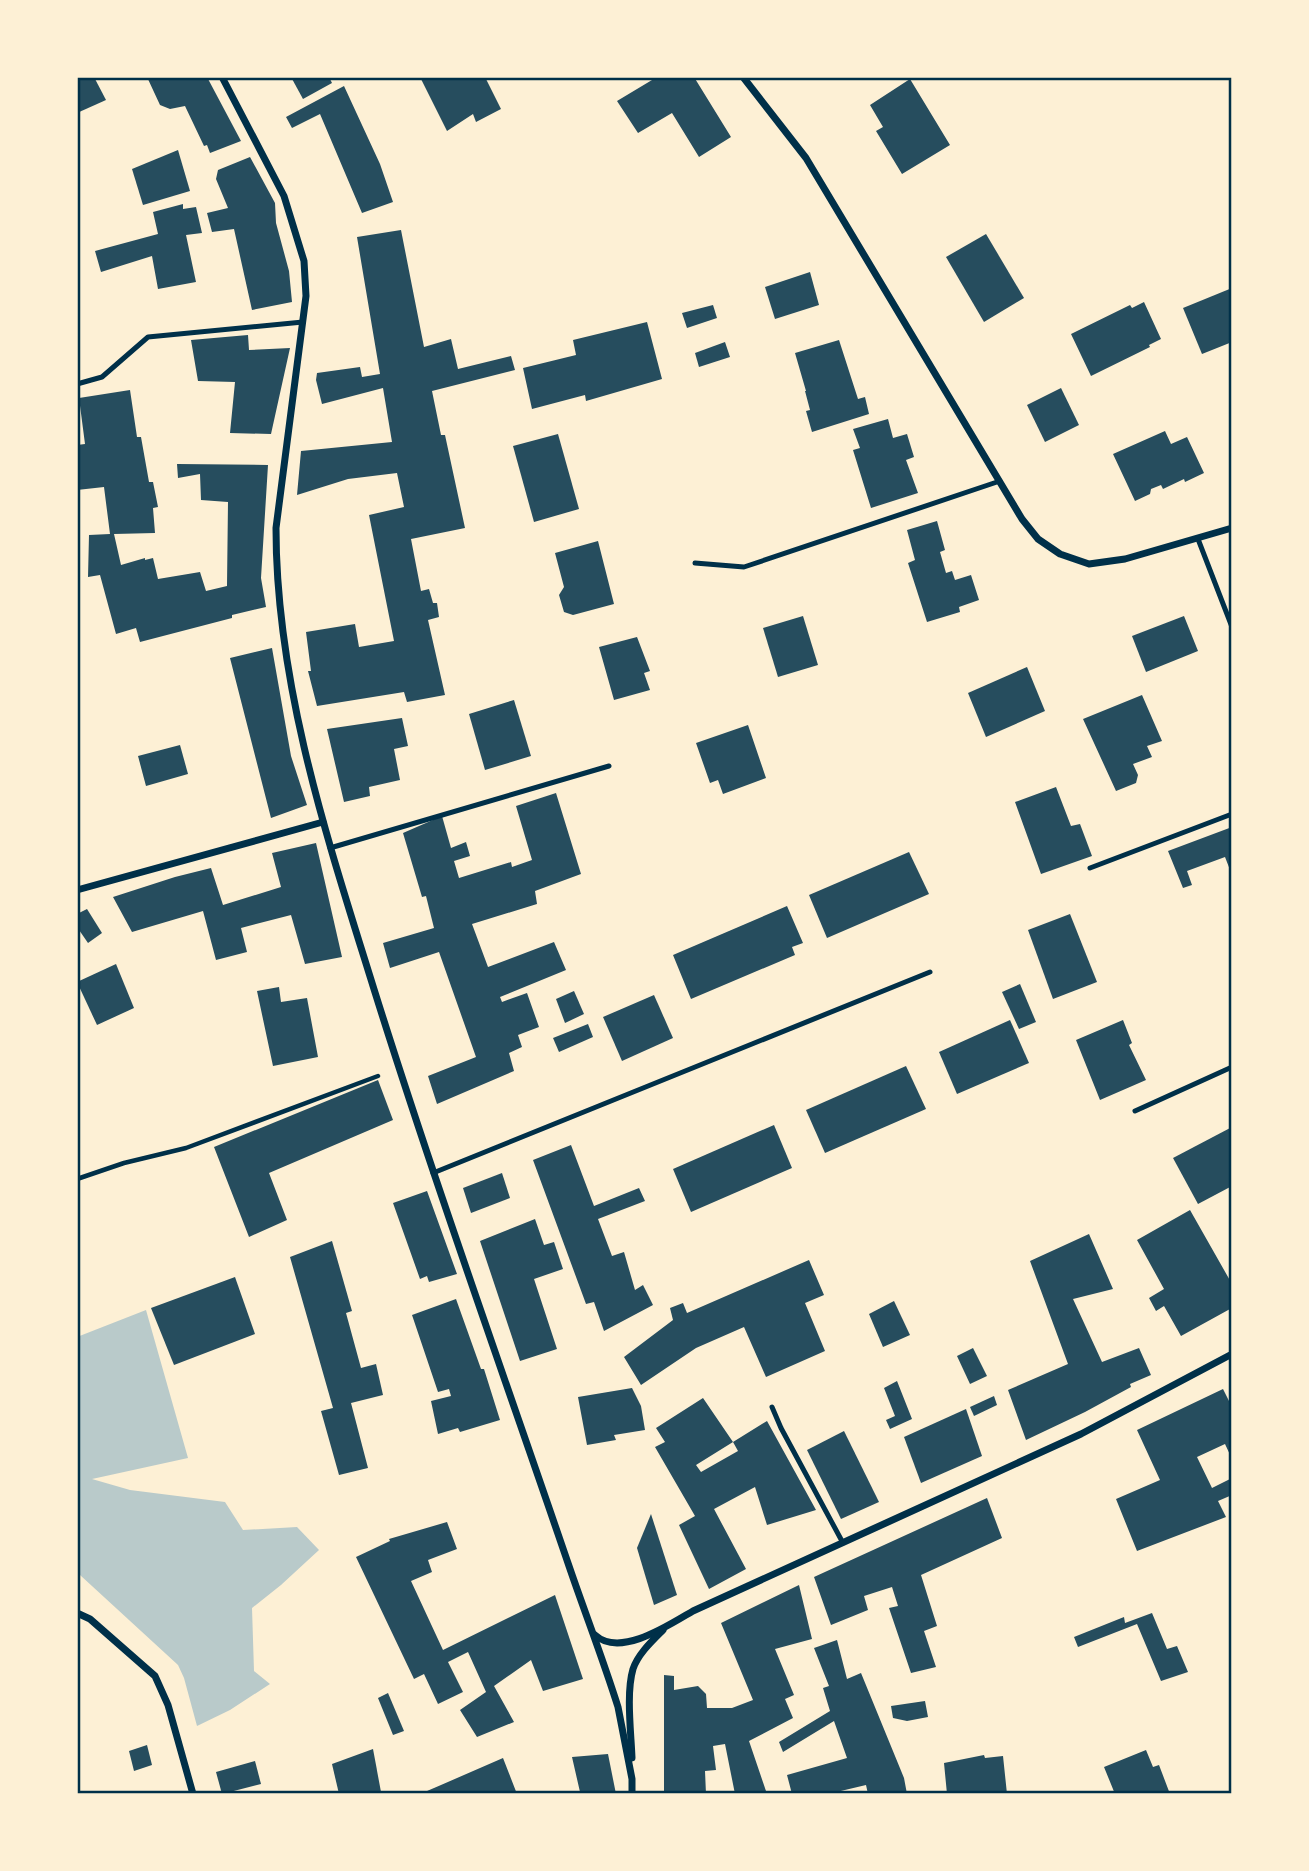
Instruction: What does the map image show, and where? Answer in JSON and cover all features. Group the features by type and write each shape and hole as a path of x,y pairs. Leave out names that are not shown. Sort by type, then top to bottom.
{"street":[{"path":"222,77 284,196 304,261 306,296 276,528 284,645 302,737 330,848 433,1173 618,1707 632,1779"},
{"path":"743,77 806,158 1022,519 1038,539 1060,554 1089,564 1125,559 1232,528"},
{"path":"77,890 323,822"},
{"path":"590,1628 596,1637 602,1640 626,1642 666,1627 693,1611 1081,1434 1232,1354"},
{"path":"77,1613 90,1619 155,1676 169,1704 193,1794"},
{"path":"632,1794 630,1684 634,1667 648,1646 666,1627"}],"lane":[{"path":"77,384 102,377 148,337 303,322"},
{"path":"695,563 744,567 1000,481"},
{"path":"1198,539 1232,627"},
{"path":"330,848 610,766"},
{"path":"1090,868 1232,814"},
{"path":"433,1173 930,972"},
{"path":"1135,1111 1232,1067"},
{"path":"772,1407 780,1427 843,1543"}],"path":[{"path":"77,1179 124,1163 186,1148 399,1068"}],"shaded area":[{"path":"146,1310 188,1458 92,1479 130,1490 225,1502 243,1530 297,1527 319,1550 252,1608 254,1671 270,1684 230,1710 197,1726 178,1665 80,1575 77,1559 77,1337"}],"building":[{"path":"77,77 94,77 106,100 77,113"},
{"path":"147,77 207,77 241,141 210,153 185,106 170,109 160,105"},
{"path":"291,77 329,77 332,83 303,99"},
{"path":"420,77 485,77 501,109 476,122 473,114 447,131"},
{"path":"657,77 694,77 731,137 699,157 672,113 638,133 617,101"},
{"path":"910,79 950,145 902,174 876,131 883,127 870,105"},
{"path":"344,86 380,164 393,202 362,213 320,114 292,128 286,117"},
{"path":"178,150 190,191 143,205 132,169"},
{"path":"250,157 275,203 276,223 289,271 292,302 252,310 234,229 212,232 207,213 228,208 216,179 218,170"},
{"path":"183,204 183,209 196,207 202,233 186,235 196,282 158,289 152,256 101,272 95,251 158,234 153,212"},
{"path":"401,230 424,347 451,339 458,369 511,356 515,370 432,391 441,435 445,435 465,528 411,539 421,591 429,589 433,603 437,603 439,617 428,620 445,695 407,702 404,692 317,706 308,671 311,671 306,632 355,624 359,647 394,641 369,515 404,507 397,473 348,479 297,495 301,451 392,442 383,388 322,404 316,380 317,373 360,367 362,377 380,374 357,237"},
{"path":"986,234 1024,298 984,322 946,257"},
{"path":"810,272 819,305 775,319 765,287"},
{"path":"1232,288 1232,342 1202,354 1183,308"},
{"path":"1144,302 1161,339 1091,376 1071,334 1130,305 1132,308"},
{"path":"713,305 717,318 687,328 682,313"},
{"path":"647,322 662,379 586,401 585,395 532,409 523,368 576,355 573,340"},
{"path":"248,335 249,350 290,348 271,434 230,433 235,382 198,381 191,340"},
{"path":"839,340 858,399 865,397 869,414 812,432 806,411 810,410 806,391 795,353"},
{"path":"725,342 730,357 699,367 695,353"},
{"path":"1061,388 1079,425 1045,442 1027,405"},
{"path":"130,390 137,437 141,437 149,482 153,482 158,507 153,508 155,533 114,534 121,565 153,558 158,579 200,572 206,591 227,586 228,502 201,500 200,474 178,478 177,464 268,465 261,578 266,607 140,642 136,628 116,634 100,575 88,577 89,535 110,534 104,487 77,490 77,445 85,444 79,398"},
{"path":"888,419 893,438 907,434 914,457 906,460 918,493 871,508 853,450 860,448 853,429"},
{"path":"1165,431 1171,444 1187,437 1204,473 1163,489 1161,485 1151,489 1150,494 1135,501 1113,454"},
{"path":"558,434 579,509 534,522 513,446"},
{"path":"937,521 945,550 940,552 946,573 952,571 955,580 971,575 979,600 959,607 960,612 927,622 908,563 915,560 907,530"},
{"path":"598,541 614,604 573,615 564,612 559,595 564,587 555,553"},
{"path":"803,616 818,665 778,677 763,628"},
{"path":"1184,616 1198,651 1146,672 1132,636"},
{"path":"637,637 650,671 644,673 650,690 614,700 599,647"},
{"path":"272,648 291,756 307,805 271,818 230,658"},
{"path":"1027,667 1045,711 986,737 968,693"},
{"path":"1142,695 1162,741 1147,746 1152,757 1133,764 1138,775 1136,783 1116,791 1083,719"},
{"path":"514,700 531,756 485,770 469,714"},
{"path":"402,718 408,746 394,749 400,780 369,787 370,796 344,802 327,729"},
{"path":"748,725 766,778 723,794 718,780 710,783 696,743"},
{"path":"180,745 188,774 146,786 138,756"},
{"path":"1056,787 1071,826 1080,824 1092,856 1041,874 1015,802"},
{"path":"556,793 581,874 535,891 537,904 472,924 488,967 554,942 566,970 500,997 502,1002 527,993 539,1027 518,1035 522,1047 509,1053 514,1071 437,1104 428,1076 476,1057 439,952 390,968 383,943 434,928 426,896 422,897 403,833 442,816 451,848 466,842 470,856 454,861 459,878 511,862 512,867 532,860 516,806"},
{"path":"1232,827 1232,875 1225,857 1187,871 1192,885 1183,888 1168,851"},
{"path":"316,843 342,957 305,964 291,915 241,928 247,952 216,960 203,911 132,932 113,897 211,868 223,905 281,887 272,853"},
{"path":"909,852 929,894 827,938 809,895"},
{"path":"787,906 803,943 792,947 795,955 691,999 673,955"},
{"path":"87,909 102,933 88,943 77,927 77,914"},
{"path":"1070,914 1097,982 1053,999 1028,930"},
{"path":"116,964 134,1008 97,1025 77,982"},
{"path":"1020,984 1036,1022 1019,1029 1002,992"},
{"path":"279,987 281,1002 307,998 318,1057 273,1066 257,991"},
{"path":"574,991 584,1014 565,1023 556,999"},
{"path":"654,995 673,1038 622,1061 603,1017"},
{"path":"1010,1020 1029,1063 957,1094 939,1052"},
{"path":"1123,1020 1132,1043 1129,1045 1146,1080 1100,1100 1076,1040"},
{"path":"588,1024 593,1037 559,1052 553,1038"},
{"path":"906,1066 926,1109 825,1153 806,1110"},
{"path":"378,1080 393,1120 269,1173 287,1220 249,1237 214,1147"},
{"path":"774,1125 792,1168 691,1212 673,1169"},
{"path":"1232,1127 1232,1186 1198,1204 1173,1158"},
{"path":"571,1145 594,1206 639,1188 645,1201 598,1219 612,1256 624,1252 635,1290 643,1285 653,1305 604,1331 594,1302 586,1304 533,1160"},
{"path":"502,1173 510,1198 471,1213 463,1188"},
{"path":"427,1191 457,1274 429,1282 427,1276 420,1279 393,1203"},
{"path":"1190,1210 1232,1284 1232,1314 1230,1309 1181,1336 1164,1306 1156,1311 1149,1298 1164,1289 1137,1240"},
{"path":"535,1219 544,1245 554,1242 563,1269 534,1279 557,1349 520,1361 480,1241"},
{"path":"1089,1234 1113,1289 1073,1299 1102,1362 1139,1348 1151,1375 1130,1384 1131,1387 1085,1412 1026,1440 1008,1390 1068,1364 1030,1261"},
{"path":"332,1241 352,1311 346,1313 361,1368 376,1364 383,1395 351,1403 368,1468 339,1475 321,1411 333,1408 290,1257"},
{"path":"809,1260 824,1295 805,1303 825,1351 766,1377 744,1327 696,1348 641,1385 624,1357 673,1320 670,1308 683,1303 687,1313"},
{"path":"235,1277 255,1334 174,1365 151,1308"},
{"path":"456,1299 481,1369 484,1369 500,1420 460,1432 458,1428 438,1434 431,1401 451,1396 449,1389 438,1392 412,1315"},
{"path":"894,1301 910,1335 883,1347 869,1314"},
{"path":"973,1348 987,1376 970,1384 957,1356"},
{"path":"897,1381 912,1419 890,1429 886,1420 895,1416 884,1388"},
{"path":"632,1388 641,1406 645,1430 614,1435 616,1440 587,1445 578,1397"},
{"path":"1223,1389 1232,1407 1232,1459 1225,1444 1197,1457 1212,1488 1232,1478 1232,1495 1218,1501 1226,1517 1137,1551 1116,1499 1160,1480 1137,1430"},
{"path":"994,1396 997,1405 974,1416 970,1407"},
{"path":"703,1398 733,1442 767,1421 816,1510 767,1525 755,1487 714,1509 746,1569 709,1589 679,1525 695,1516 655,1447 665,1442 656,1428","holes":["733,1442 738,1451 701,1472 696,1465"]},
{"path":"966,1409 982,1456 921,1483 904,1437"},
{"path":"844,1431 879,1502 841,1519 807,1450"},
{"path":"987,1498 1002,1538 921,1575 937,1626 924,1631 936,1667 911,1673 889,1608 898,1606 892,1587 864,1596 868,1610 831,1625 814,1577"},
{"path":"651,1514 677,1595 654,1605 637,1548"},
{"path":"447,1522 457,1549 428,1560 432,1572 411,1581 443,1650 555,1595 583,1679 543,1691 531,1660 494,1686 514,1722 477,1737 460,1710 486,1692 468,1652 448,1662 463,1692 438,1704 424,1674 414,1679 356,1557 390,1541 389,1539"},
{"path":"799,1585 812,1639 775,1649 794,1695 785,1699 793,1718 749,1741 767,1794 735,1794 725,1744 713,1746 716,1770 705,1771 706,1794 664,1794 664,1675 674,1676 674,1690 698,1686 706,1694 707,1708 732,1708 753,1700 721,1623"},
{"path":"1152,1613 1167,1649 1177,1646 1188,1672 1161,1681 1137,1624 1078,1647 1074,1637 1124,1617 1125,1623"},
{"path":"837,1640 847,1679 861,1673 904,1778 907,1794 868,1794 866,1785 828,1794 792,1794 787,1775 847,1758 834,1721 783,1752 779,1742 830,1711 823,1688 829,1686 814,1648"},
{"path":"388,1693 404,1731 393,1735 378,1698"},
{"path":"925,1701 928,1717 907,1721 893,1718 891,1706"},
{"path":"147,1745 152,1765 134,1771 129,1751"},
{"path":"373,1749 381,1792 339,1794 332,1764"},
{"path":"1146,1750 1153,1767 1159,1765 1170,1794 1115,1794 1104,1767"},
{"path":"608,1754 616,1794 574,1794 580,1792 572,1757"},
{"path":"984,1755 985,1758 1003,1756 1007,1794 947,1794 944,1763"},
{"path":"503,1758 517,1794 420,1794 441,1785"},
{"path":"255,1761 261,1784 222,1794 216,1772"}]}
